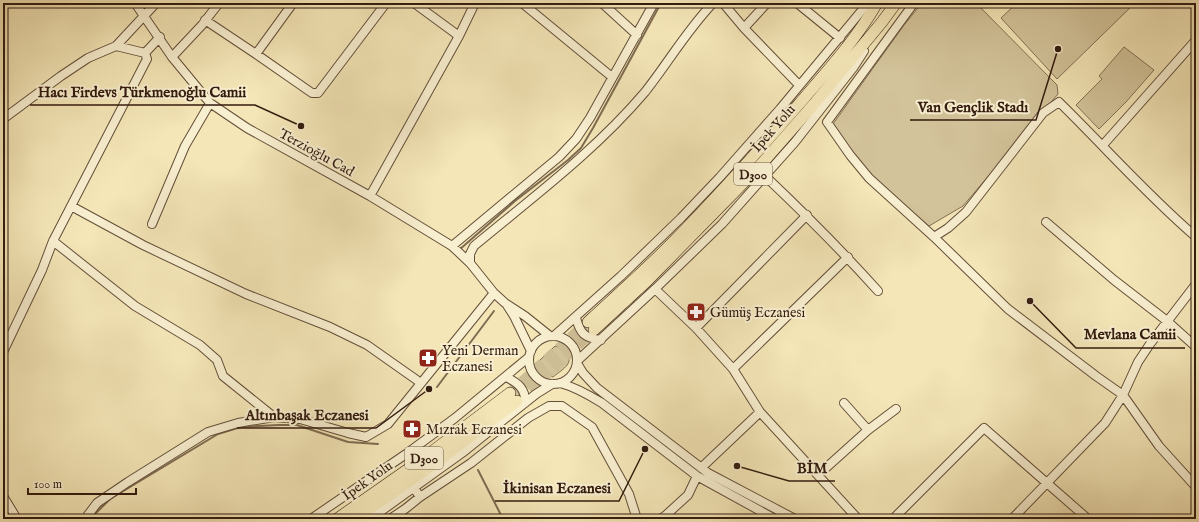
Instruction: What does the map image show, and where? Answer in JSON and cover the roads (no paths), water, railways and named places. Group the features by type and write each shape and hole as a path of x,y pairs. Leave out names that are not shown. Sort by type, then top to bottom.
{"highway":[{"name":"İpek Yolu","path":"877,3 850,43 768,140 731,181 591,326 647,281 757,169 787,136 882,22 896,3"},
{"name":"İpek Yolu","path":"337,519 417,463 517,399"},
{"name":"İpek Yolu","path":"355,519 431,466 517,399"}],"street":[{"name":"Terzioğlu Cad","path":"135,3 172,56 210,102 247,128 370,196 452,246 470,263 505,303 514,316 530,354"},
{"path":"3,119 88,58 116,46 156,3"},
{"path":"172,56 219,3"},
{"path":"256,54 293,3"},
{"path":"205,20 312,93 318,93 386,3"},
{"path":"414,3 458,36"},
{"path":"370,196 476,3"},
{"path":"522,3 612,77"},
{"path":"602,3 636,35"},
{"path":"452,246 559,157 576,139 590,118 654,3"},
{"path":"470,263 470,254 474,246 564,172 602,138 644,92 701,16 713,3"},
{"path":"723,3 744,28 799,85"},
{"path":"744,28 767,3"},
{"path":"797,3 840,38"},
{"path":"311,519 406,454 455,418 506,377 530,354 539,341 552,336 576,318 681,218 720,177 780,109 868,3"},
{"path":"914,3 827,122 850,156 869,178 934,237 1008,309 1123,395 1158,446 1196,487"},
{"path":"370,519 462,453 517,399 556,384 571,376 577,362 722,224 795,142 853,68 882,22"},
{"path":"145,54 160,37"},
{"path":"1103,145 1196,40"},
{"path":"116,46 145,54"},
{"path":"3,352 42,270 53,241 147,59 145,54"},
{"path":"152,224 185,146 210,102"},
{"path":"934,237 948,228 966,212 1043,113 1060,102 1167,212 1196,237"},
{"path":"765,176 848,256 878,291"},
{"path":"71,206 143,245 246,294 330,327 367,345 421,383"},
{"path":"696,328 807,215"},
{"path":"1046,222 1114,280 1167,321 1196,346"},
{"path":"53,241 135,306 200,345 217,360 223,376 274,417"},
{"path":"733,369 848,256"},
{"path":"1012,519 1105,423 1123,395 1138,362 1196,284"},
{"path":"655,289 696,328 733,369 760,412 858,519"},
{"path":"87,519 88,515 98,503 128,482 208,432 238,423 274,417 300,419 348,433 366,436 388,424 494,292"},
{"name":"Terzioğlu Cad","path":"505,303 552,336"},
{"path":"576,318 578,327 583,334 593,339 601,340"},
{"path":"552,336 568,341 573,346 576,353 577,362 583,373 597,388 701,468 795,519"},
{"path":"530,354 530,365 533,373 538,378 545,382 574,387 602,403 697,476 775,519"},
{"path":"506,377 522,387 525,396 517,399"},
{"path":"844,403 868,430"},
{"path":"390,519 420,497 471,464 528,418 549,406 562,406 592,427 629,494 637,519"},
{"path":"818,475 868,430 896,409"},
{"path":"701,468 760,412"},
{"path":"893,519 984,428 1088,519"},
{"path":"660,519 688,495 697,476"},
{"path":"414,488 420,497"},
{"path":"3,496 17,519"}],"waterway":[{"path":"459,250 515,201 568,160 581,148 661,3"},
{"path":"437,387 494,311"},
{"path":"93,519 95,514 110,499 218,434 241,427 297,425 348,442 378,444"},
{"path":"478,470 503,519"}],"tunnel":[{"path":"510,393 587,323"},
{"path":"517,401 594,330"}],"place":[{"name":"Van Gençlik Stadı","path":"1058,49"},
{"name":"Hacı Firdevs Türkmenoğlu Camii","path":"301,126"},
{"name":"Mevlana Camii","path":"1030,301"},
{"name":"Gümüş Eczanesi","path":"696,312"},
{"name":"Yeni Derman Eczanesi","path":"428,358"},
{"name":"Altınbaşak Eczanesi","path":"429,389"},
{"name":"Mızrak Eczanesi","path":"412,429"},
{"name":"İkinisan Eczanesi","path":"645,449"},
{"name":"BİM","path":"737,466"}]}
